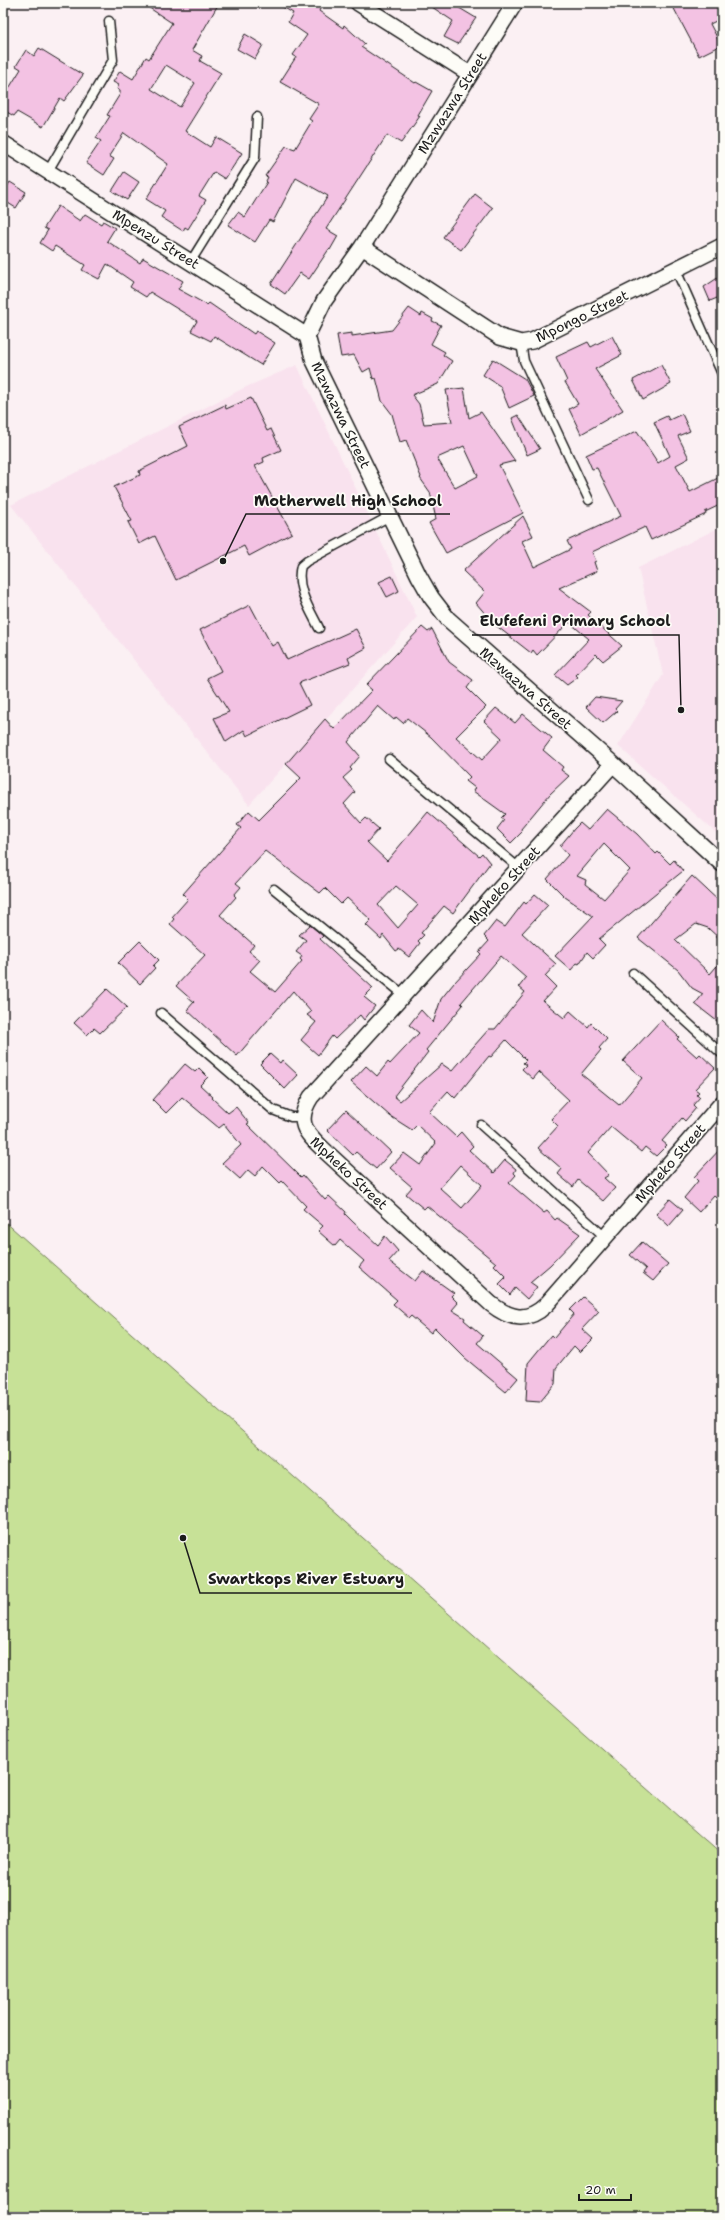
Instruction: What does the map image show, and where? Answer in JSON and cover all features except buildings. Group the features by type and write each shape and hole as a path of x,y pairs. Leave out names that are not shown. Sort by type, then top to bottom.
{"street":[{"path":"358,3 470,74"},
{"name":"Mzwazwa Street","path":"515,3 362,247 324,302 307,336 314,361 431,598 448,619 613,764 722,864"},
{"name":"Mpenzu Street","path":"3,143 307,336"},
{"name":"Mpongo Street","path":"362,247 500,337 521,343 532,341 722,246"},
{"name":"Mpheko Street","path":"613,764 311,1097 303,1110 305,1129 311,1138 491,1304 510,1316 519,1317 539,1311 722,1103"}],"lane":[{"path":"48,171 113,60 108,21"},
{"path":"191,261 255,158 257,117"},
{"path":"676,270 722,374"},
{"path":"521,343 524,361 589,500"},
{"path":"319,628 301,587 299,572 301,566 307,561 390,516"},
{"path":"389,759 519,868"},
{"path":"274,889 404,995"},
{"path":"633,973 722,1054"},
{"path":"160,1012 273,1110 291,1117 303,1117"},
{"path":"481,1125 605,1237"}],"shaded area":[{"path":"297,365 417,617 249,805 11,505 246,387"},
{"path":"722,526 722,838 618,746 663,675 638,568"}],"green space":[{"path":"3,1220 722,1855 722,2217 3,2217"}],"place":[{"name":"Motherwell High School","path":"223,561"},
{"name":"Elufefeni Primary School","path":"681,710"},
{"name":"Swartkops River Estuary","path":"183,1538"}]}
